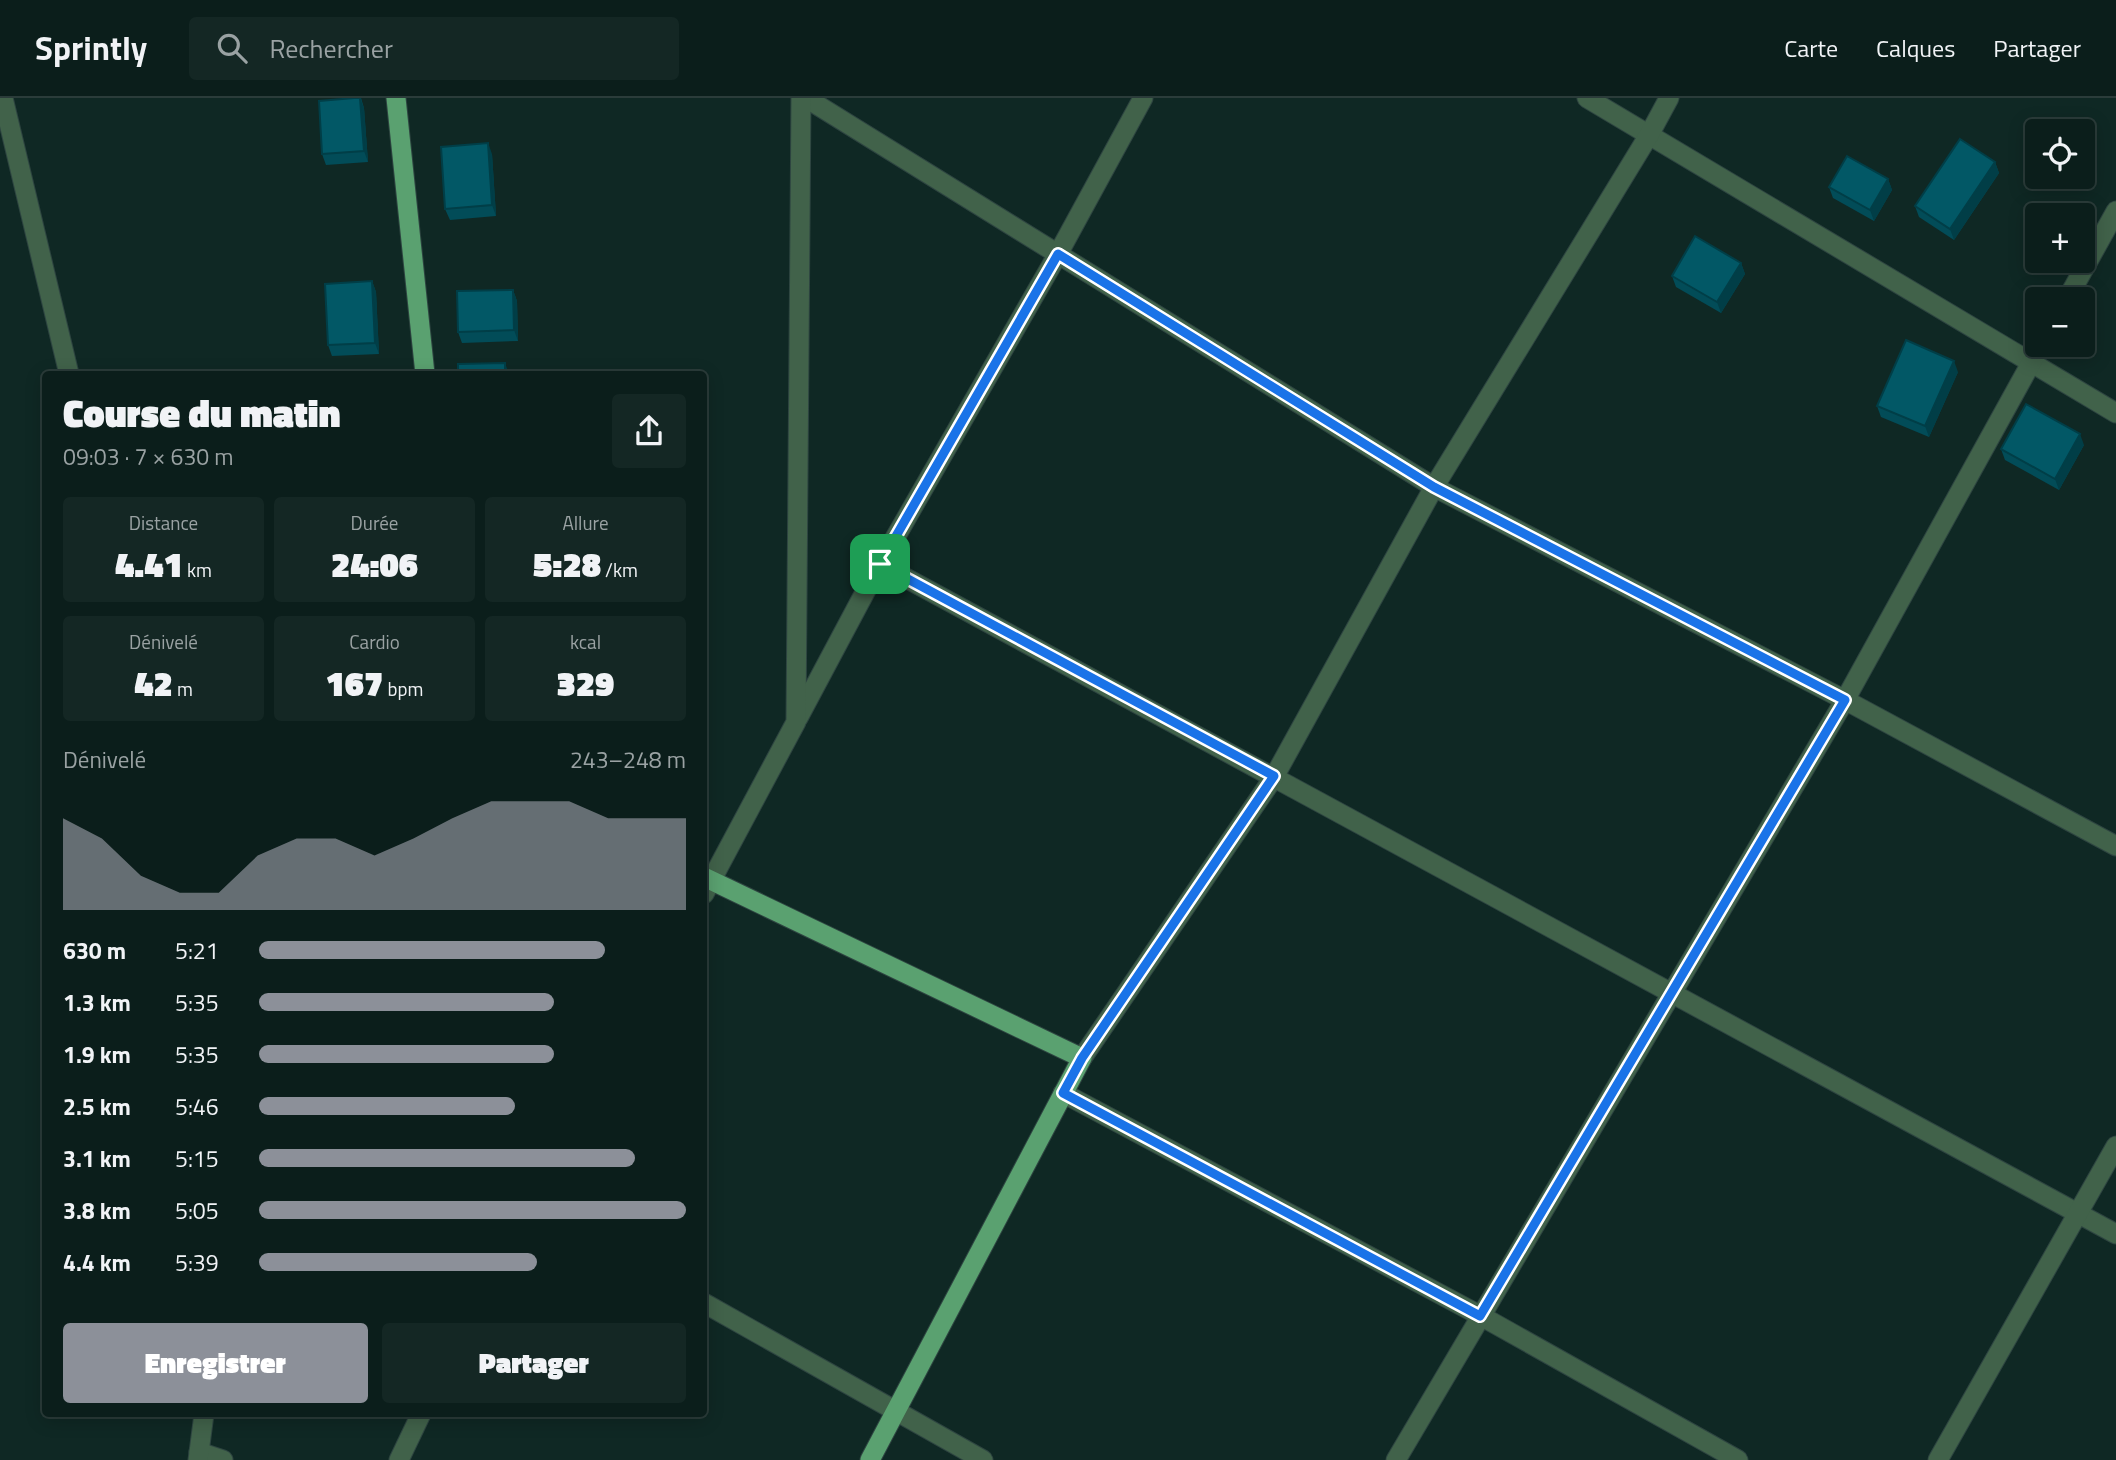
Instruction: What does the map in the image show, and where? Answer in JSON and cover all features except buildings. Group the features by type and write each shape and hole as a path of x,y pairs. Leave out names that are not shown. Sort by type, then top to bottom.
{"main road":[{"path":"396,98 425,371"},
{"path":"707,884 1082,1058 870,1460"}],"street":[{"path":"3,98 68,371"},
{"path":"804,98 1434,487 1845,700 2116,846"},
{"path":"796,722 804,98"},
{"path":"707,882 880,564 1058,254 1143,98"},
{"path":"1587,98 2116,413"},
{"path":"1082,1058 1274,776 1434,487 1669,98"},
{"path":"2074,287 2116,211"},
{"path":"1396,1460 1845,700 2034,357"},
{"path":"880,564 2116,1234"},
{"path":"1063,1093 1480,1316 1738,1460"},
{"path":"1938,1460 2116,1146"},
{"path":"707,1305 983,1460"},
{"path":"204,1417 198,1456 223,1460"},
{"path":"399,1460 420,1417"}],"route":[{"path":"1058,254 1434,487 1845,700 1480,1316 1063,1093 1082,1058 1274,776 880,564 1058,254"}]}
